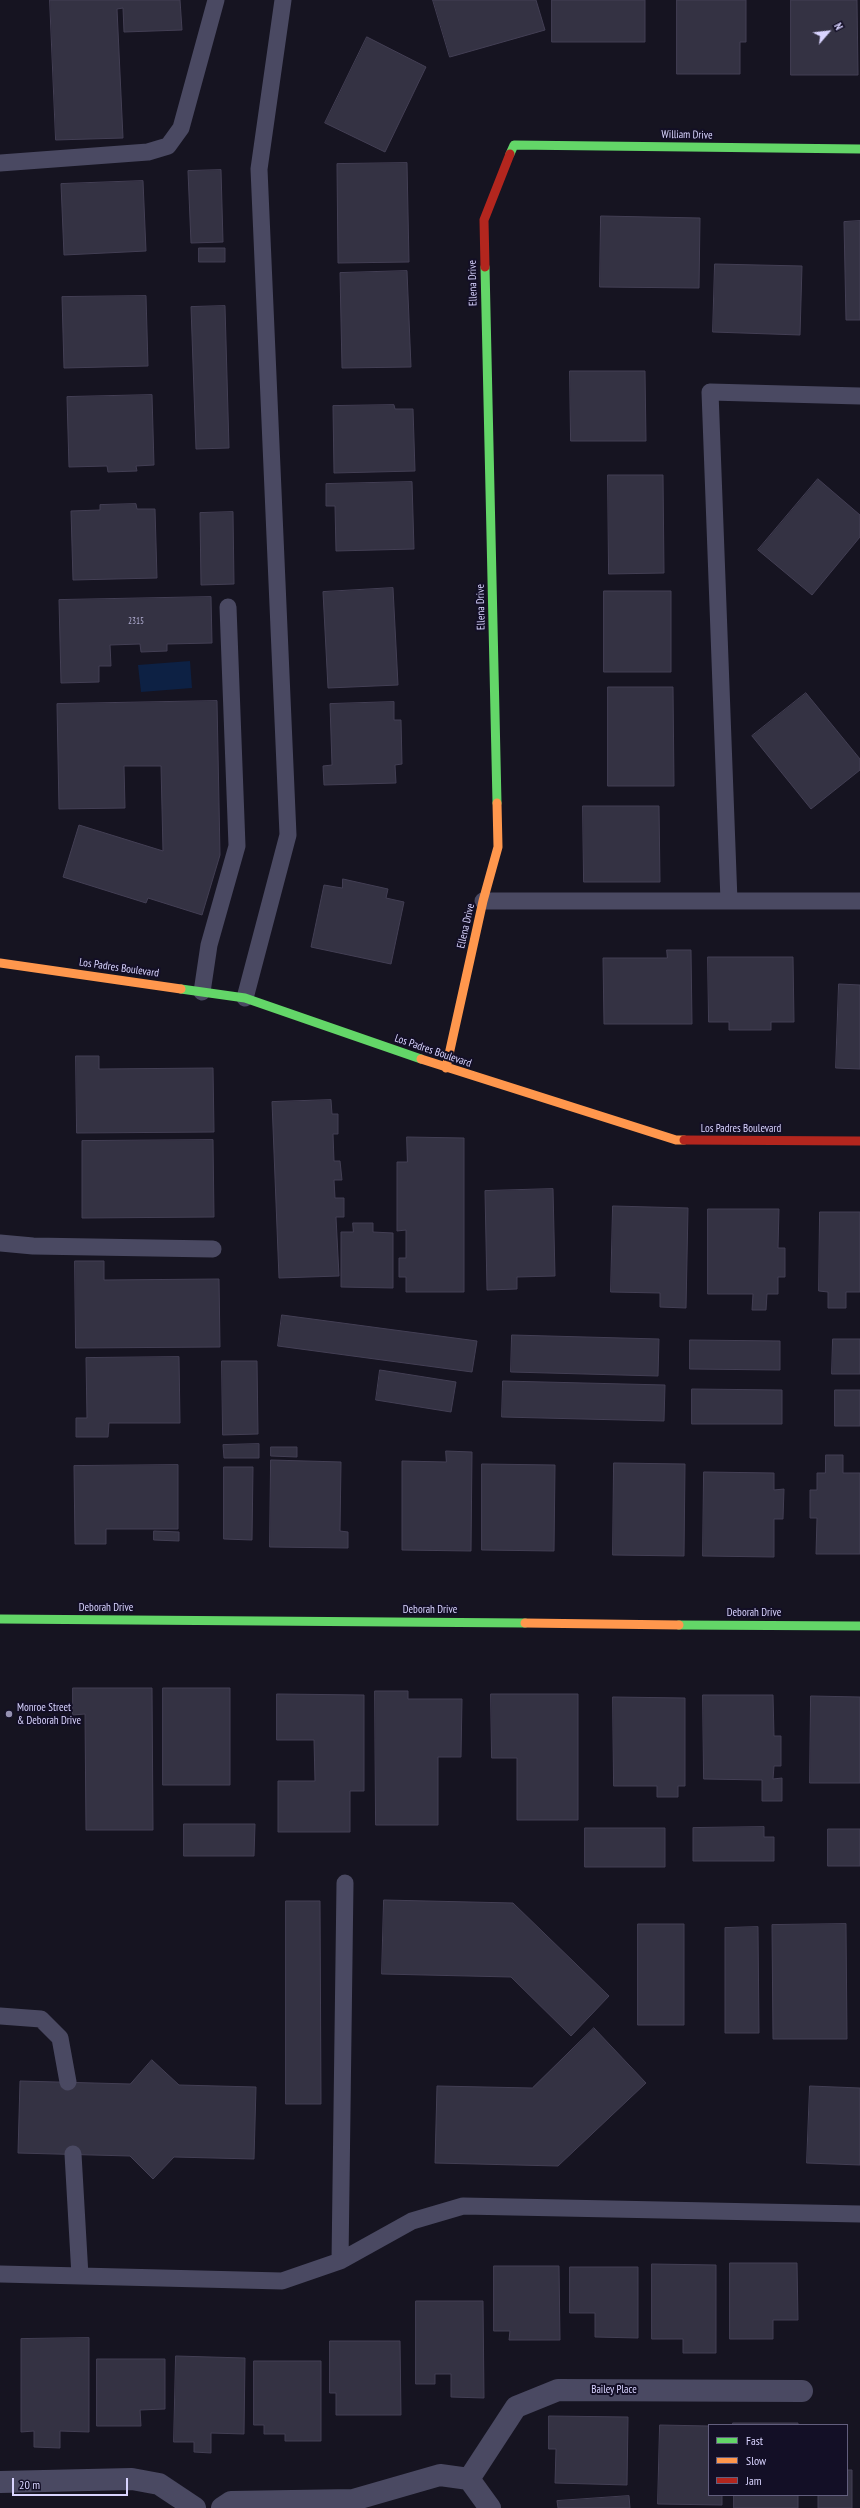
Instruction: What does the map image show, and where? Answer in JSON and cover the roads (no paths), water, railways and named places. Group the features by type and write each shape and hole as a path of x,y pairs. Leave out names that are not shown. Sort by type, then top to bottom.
{"street":[{"name":"William Drive","path":"514,145 860,148"},
{"name":"Ellena Drive","path":"446,1068 498,847 484,220 514,145"},
{"name":"Los Padres Boulevard","path":"0,963 245,998 446,1068 676,1140 860,1141"},
{"name":"Deborah Drive","path":"0,1619 860,1626"},
{"name":"Bailey Place","path":"468,2479 516,2407 558,2390 802,2391"},
{"path":"222,2508 231,2502 353,2500 440,2475 468,2479 490,2508"},
{"path":"0,2482 132,2479 159,2484 195,2508"}],"lane":[{"path":"0,163 148,152 168,146 181,128 216,0"},
{"path":"245,998 288,835 259,169 283,0"},
{"path":"729,901 710,392 860,396"},
{"path":"202,992 209,945 237,846 228,607"},
{"path":"484,902 860,901"},
{"path":"0,1243 33,1246 213,1249"},
{"path":"340,2261 345,1883"},
{"path":"0,2016 41,2018 60,2038 68,2082"},
{"path":"73,2154 80,2276"},
{"path":"0,2274 282,2282 340,2261 412,2221 463,2206 860,2214"}],"water":[{"path":"190,661 192,688 141,692 138,665"}],"place":[{"name":"Monroe Street & Deborah Drive","path":"9,1714"}]}
